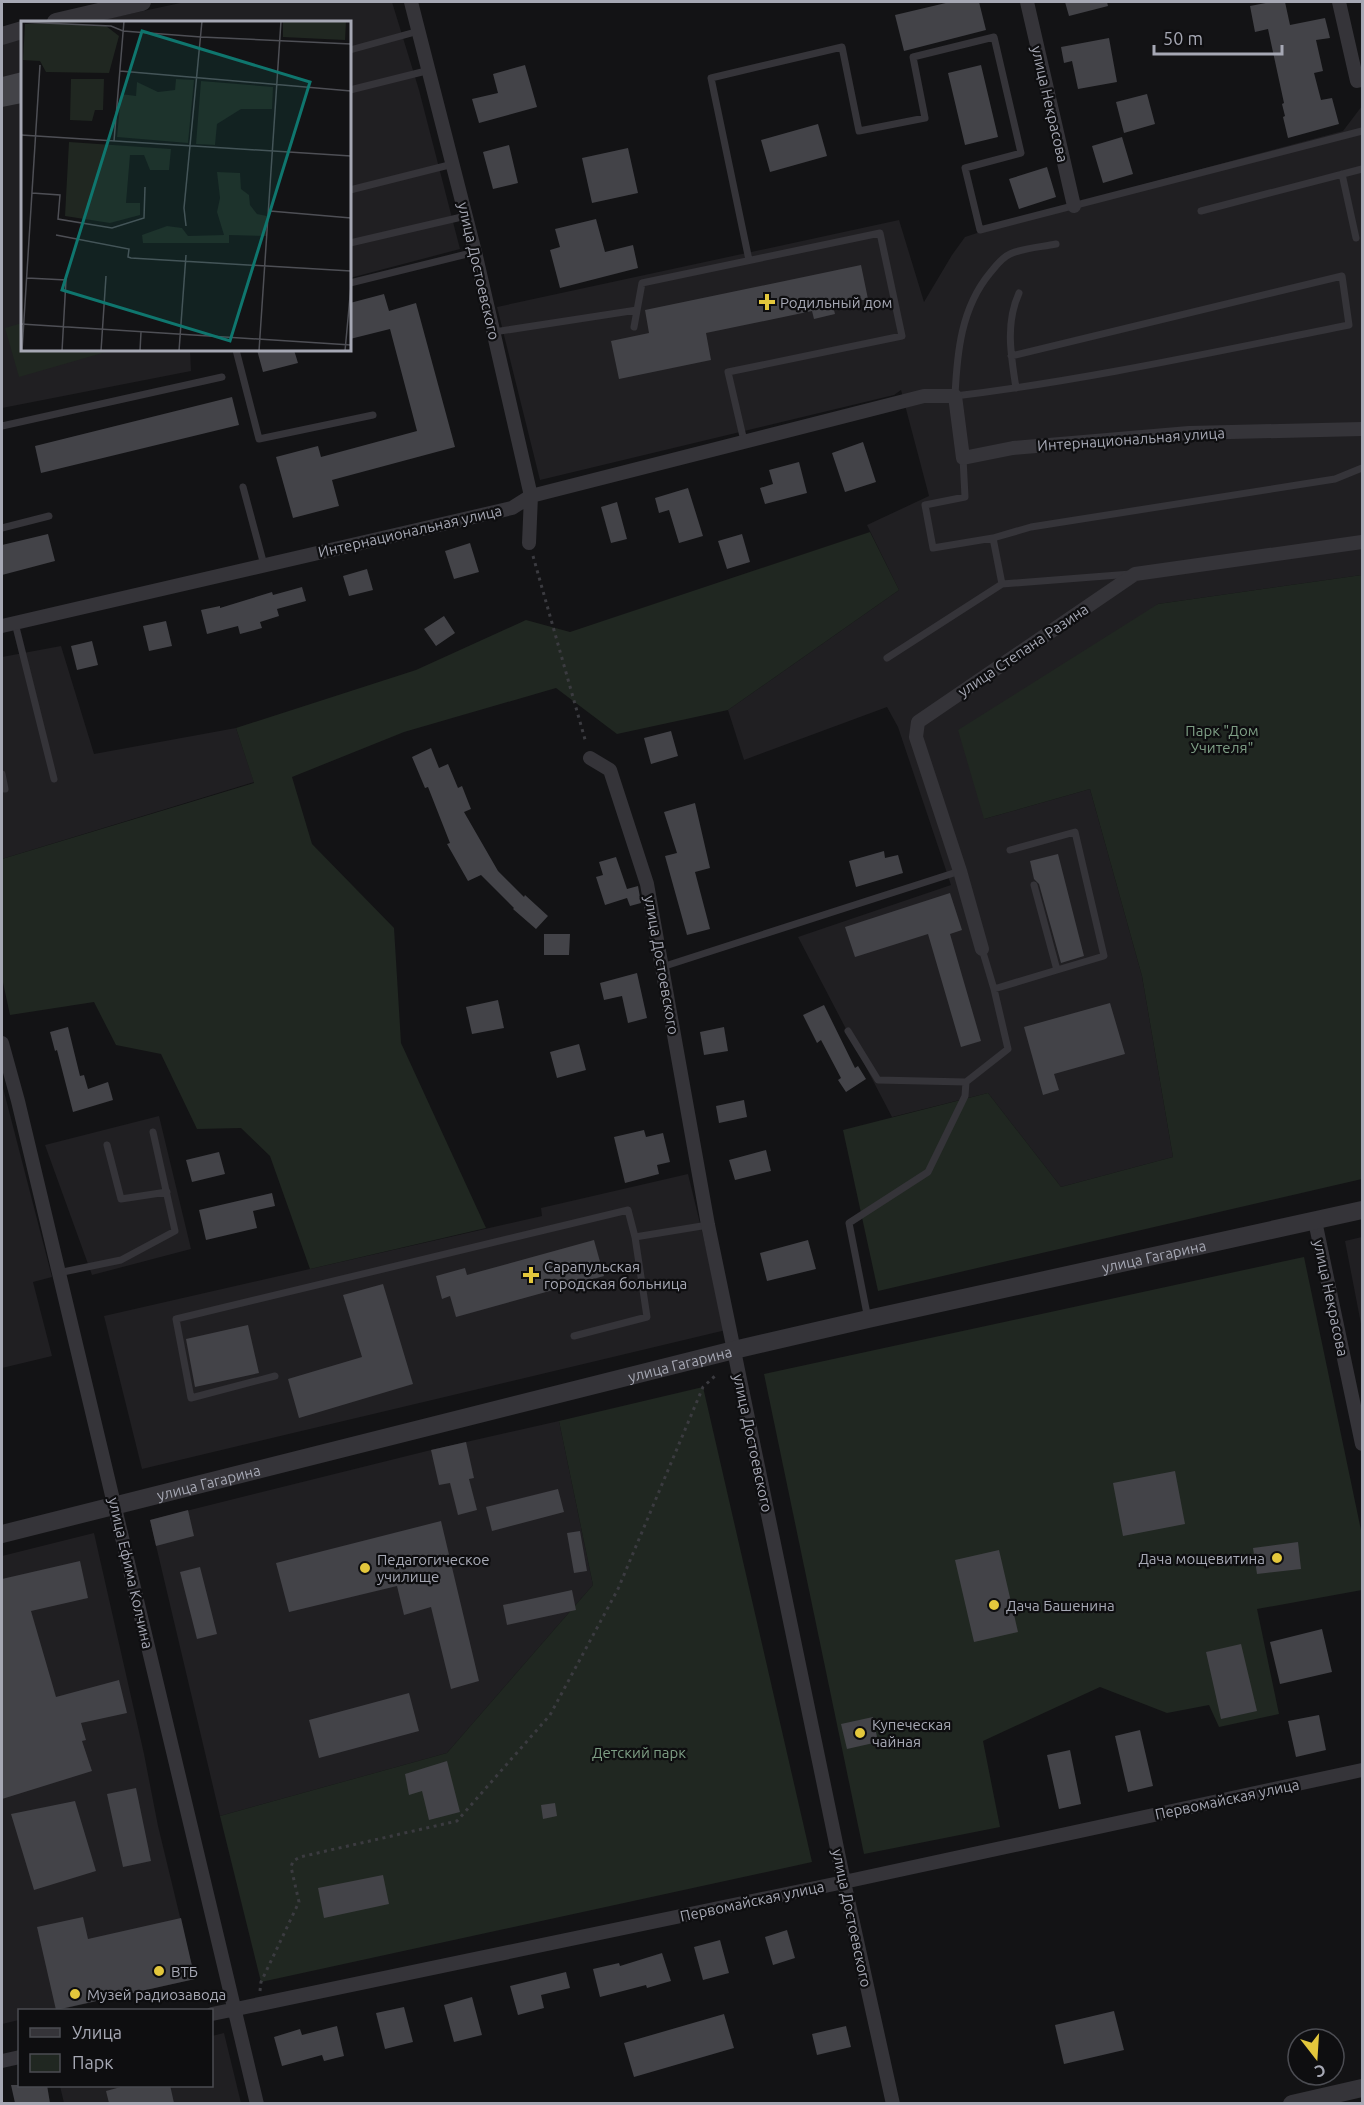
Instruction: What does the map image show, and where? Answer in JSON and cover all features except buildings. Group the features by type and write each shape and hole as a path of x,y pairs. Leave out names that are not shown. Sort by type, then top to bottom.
{"street":[{"path":"60,21 142,2"},
{"name":"улица Достоевского","path":"411,2 475,252 531,496 529,543"},
{"name":"улица Некрасова","path":"1027,2 1074,206"},
{"path":"1339,2 1357,81 1362,80"},
{"path":"2,36 21,30"},
{"name":"Интернациональная улица","path":"8,624 512,508 531,496 924,396 955,396"},
{"path":"955,396 963,458"},
{"name":"Интернациональная улица","path":"963,458 1013,448 1189,433 1362,429"},
{"name":"улица Степана Разина","path":"982,949 960,871 916,737 918,722 1135,574 1362,542"},
{"name":"улица Достоевского","path":"590,758 610,770 647,884 708,1225 844,1882 893,2103"},
{"name":"улица Ефима Колчина","path":"2,1051 18,1101 257,2103"},
{"name":"улица Гагарина","path":"2,1534 734,1350 1362,1210"},
{"name":"улица Некрасова","path":"1315,1221 1362,1444"},
{"name":"Первомайская улица","path":"213,2014 844,1882 1362,1770"},
{"path":"2,2061 18,2057"},
{"path":"1292,2103 1362,2088"}],"lane":[{"path":"351,50 419,31"},
{"path":"749,260 711,78 842,47 859,131 925,118 914,57 994,37 1021,153 965,168 980,230 1362,131"},
{"path":"351,90 430,70"},
{"path":"351,190 453,164"},
{"path":"1201,211 1362,169"},
{"path":"1342,174 1356,238"},
{"path":"351,243 466,216"},
{"path":"634,327 642,283 880,233 902,336 729,372 744,441"},
{"path":"1011,356 1342,276 1349,325 1161,363 955,396 961,334 970,307 984,280 1000,261 1010,254 1056,244"},
{"path":"351,283 475,252"},
{"path":"1016,388 1010,329 1019,293"},
{"path":"494,332 637,310"},
{"path":"236,351 258,439 374,415"},
{"path":"2,426 222,377"},
{"path":"963,458 965,497 925,505 933,548 993,537 1031,526 1335,479 1362,468"},
{"path":"243,487 264,565"},
{"path":"2,528 50,516"},
{"path":"993,537 1002,584"},
{"path":"887,658 1002,584 1135,574"},
{"path":"8,624 54,779"},
{"path":"2,774 5,789"},
{"path":"994,989 1104,956 1075,832 1010,850"},
{"path":"662,967 960,871"},
{"path":"1034,885 1056,970"},
{"path":"848,1031 878,1080 966,1082 1008,1049 982,949"},
{"path":"868,1319 849,1222 928,1172 965,1095 966,1082"},
{"path":"58,1273 121,1260 174,1231 153,1132"},
{"path":"107,1145 121,1199 167,1192"},
{"path":"275,1376 191,1398 176,1319 628,1210 635,1237 647,1317 574,1336"},
{"path":"635,1237 708,1225"}],"path":[{"path":"529,543 590,758"},
{"path":"258,2004 261,1982 299,1902 291,1867 293,1861 300,1857 457,1821 550,1715 618,1588 703,1387 715,1376"}],"shaded area":[{"path":"185,2 392,2 419,90 460,249 351,278 351,21 97,21"},
{"path":"21,39 21,351 190,351 191,371 2,408 2,44"},
{"path":"1362,106 1362,575 1158,604 984,819 1090,789 1142,976 1173,1157 1061,1187 988,1093 892,1117 798,937 951,885 898,727 887,707 744,760 728,710 899,590 867,525 929,496 901,390 894,395 540,480 497,307 899,220 924,302 965,237 1041,212 1343,131"},
{"path":"61,646 94,754 236,728 254,782 2,859 2,657"},
{"path":"2,1084 52,1277 33,1282 52,1356 2,1368"},
{"path":"159,1116 191,1249 92,1275 45,1145"},
{"path":"688,1174 726,1330 142,1469 104,1316 542,1216 541,1208"},
{"path":"1362,1237 1362,1329 1345,1241"},
{"path":"559,1421 593,1585 447,1753 220,1816 150,1520 431,1450"},
{"path":"94,1533 158,1826 195,1979 62,2009 18,2009 18,2020 2,2024 2,1556"},
{"path":"224,2033 241,2103 64,2103 60,2087 213,2087 213,2036"}],"green space":[{"path":"21,323 21,351 110,351 19,377 5,328"},
{"path":"870,532 899,590 728,710 617,734 556,688 404,732 292,777 312,844 394,928 401,1043 486,1228 310,1269 270,1156 241,1128 197,1129 161,1054 116,1045 94,1002 10,1015 2,978 2,859 254,783 236,728 416,670 526,620 570,632"},
{"name":"Парк \"Дом Учителя\"","path":"1362,575 1362,1179 878,1291 843,1130 988,1093 1061,1187 1173,1157 1142,976 1090,789 984,819 958,730 1158,604"},
{"path":"1304,1257 1362,1535 1362,1590 1257,1609 1279,1714 1219,1727 1209,1705 1167,1713 1100,1687 983,1741 1000,1827 864,1854 764,1374"},
{"name":"Детский парк","path":"703,1387 812,1862 261,1982 220,1816 447,1753 593,1585 559,1421"}],"place":[{"name":"Родильный дом","path":"767,302"},
{"name":"Сарапульская городская больница","path":"531,1275"},
{"name":"Дача мощевитина","path":"1277,1558"},
{"name":"Педагогическое училище","path":"365,1568"},
{"name":"Дача Башенина","path":"994,1605"},
{"name":"Купеческая чайная","path":"860,1733"},
{"name":"ВТБ","path":"159,1971"},
{"name":"Музей радиозавода","path":"75,1994"}]}
